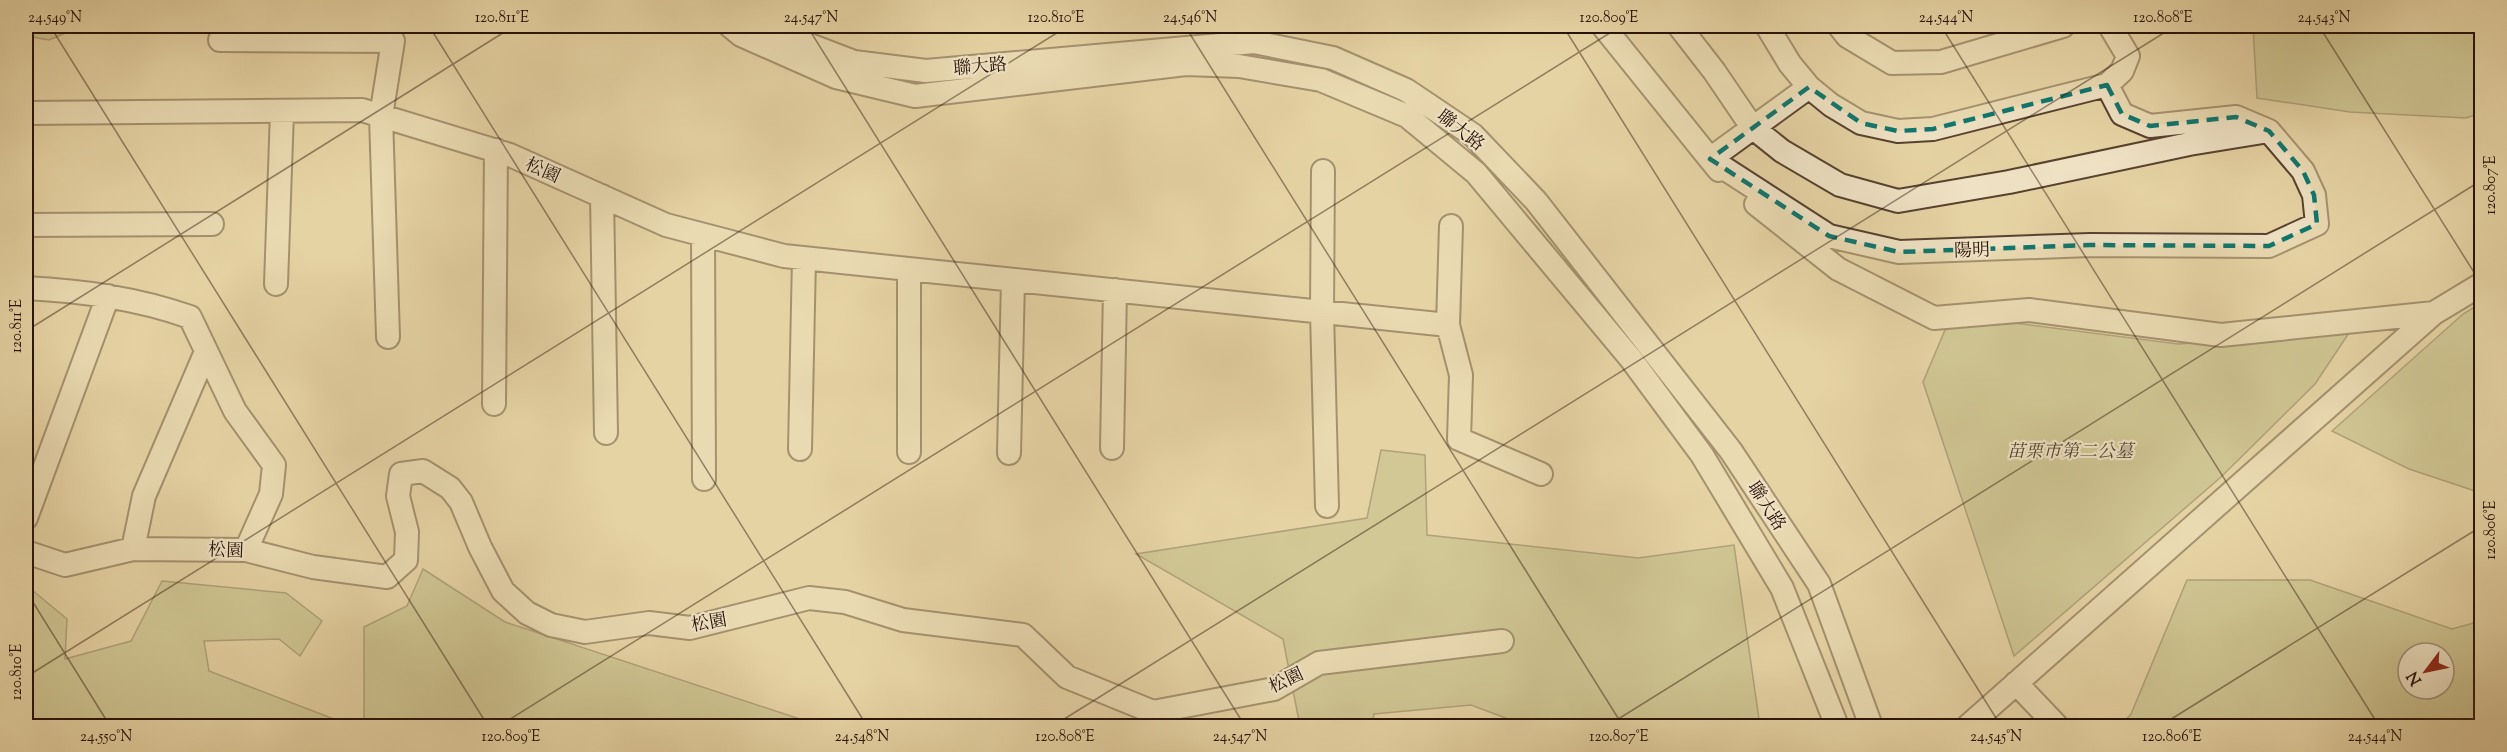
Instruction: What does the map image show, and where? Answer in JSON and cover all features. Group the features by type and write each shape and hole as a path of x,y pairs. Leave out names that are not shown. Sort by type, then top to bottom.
{"street":[{"name":"聯大路","path":"730,26 741,35 836,77 915,96 1186,64 1239,66 1321,80 1407,116 1476,172 1731,451 1819,584 1871,726"},
{"name":"聯大路","path":"760,26 854,62 926,71 1254,42 1333,58 1406,90 1473,135 1536,201 1639,351 1782,588 1837,726"},
{"name":"陽明","path":"1603,26 1710,159 1829,236 1899,252 2090,245 2269,246 2317,224 2314,195 2303,171 2269,131 2236,117 2150,126 2122,114 2107,85"},
{"path":"1678,26 1714,71 1752,127 1782,151 1840,185 1898,201 2009,182 2190,144 2269,131"},
{"path":"1767,26 1790,64 1809,87 1831,105 1861,123 1898,131 1933,129 2107,85 2122,71 2128,56 2110,26"},
{"path":"1839,26 1847,36 1892,63 1941,62 2063,26"},
{"path":"220,40 393,40 381,116 388,337"},
{"path":"1809,87 1710,159 1728,182 1838,269 1934,318 2029,310 2220,335 2434,313"},
{"name":"松園","path":"26,113 362,110 496,150 666,225 784,256 1448,325"},
{"path":"276,284 282,111"},
{"path":"494,404 496,150"},
{"path":"1323,171 1322,312 1327,506"},
{"path":"602,196 606,433"},
{"path":"26,225 212,224"},
{"path":"1451,226 1448,325 1461,375 1459,439 1541,474"},
{"path":"703,235 704,479"},
{"path":"800,449 804,258"},
{"path":"909,269 909,452"},
{"path":"1009,453 1013,280"},
{"path":"26,288 108,296 156,305 190,317 235,411 274,465 271,494 246,550"},
{"path":"1968,726 2434,313 2477,290"},
{"path":"1112,448 1115,291"},
{"path":"26,518 108,296"},
{"path":"133,549 144,496 206,354"},
{"name":"松園","path":"26,552 64,565 133,549 246,550 313,567 387,577 406,560 407,532 398,496 402,474 423,471 450,488 461,502 480,547 503,591 527,613 551,625 585,632 649,623 690,628 809,598 845,602 903,620 1023,635 1067,677 1153,712 1274,689 1319,663 1502,641"},
{"path":"2016,683 2057,726"}],"highlighted area":[{"path":"2107,85 2122,114 2150,126 2236,117 2269,131 2303,171 2314,195 2317,224 2269,246 2090,245 1899,252 1829,236 1710,159 1809,87 1861,123 1898,131 1933,129"}],"green space":[{"path":"26,26 82,26 49,40 26,36"},
{"path":"2253,26 2481,26 2481,113 2466,118 2350,112 2257,98"},
{"path":"2481,303 2481,496 2472,490 2409,469 2332,431 2463,314"},
{"name":"苗栗市第二公墓","path":"1990,320 2178,344 2349,333 2315,384 2221,477 2014,656 1923,382 1945,330"},
{"path":"1381,450 1425,455 1427,535 1638,558 1734,545 1760,726 1527,726 1471,705 1374,714 1372,726 1300,726 1283,639 1136,554 1367,518"},
{"path":"423,569 505,622 821,726 364,726 364,627 407,606"},
{"path":"2187,580 2310,580 2452,629 2481,621 2481,726 2120,726 2131,714"},
{"path":"162,581 286,593 322,621 300,656 279,639 204,641 209,671 352,726 26,726 26,585 67,619 65,659 131,641"}]}
